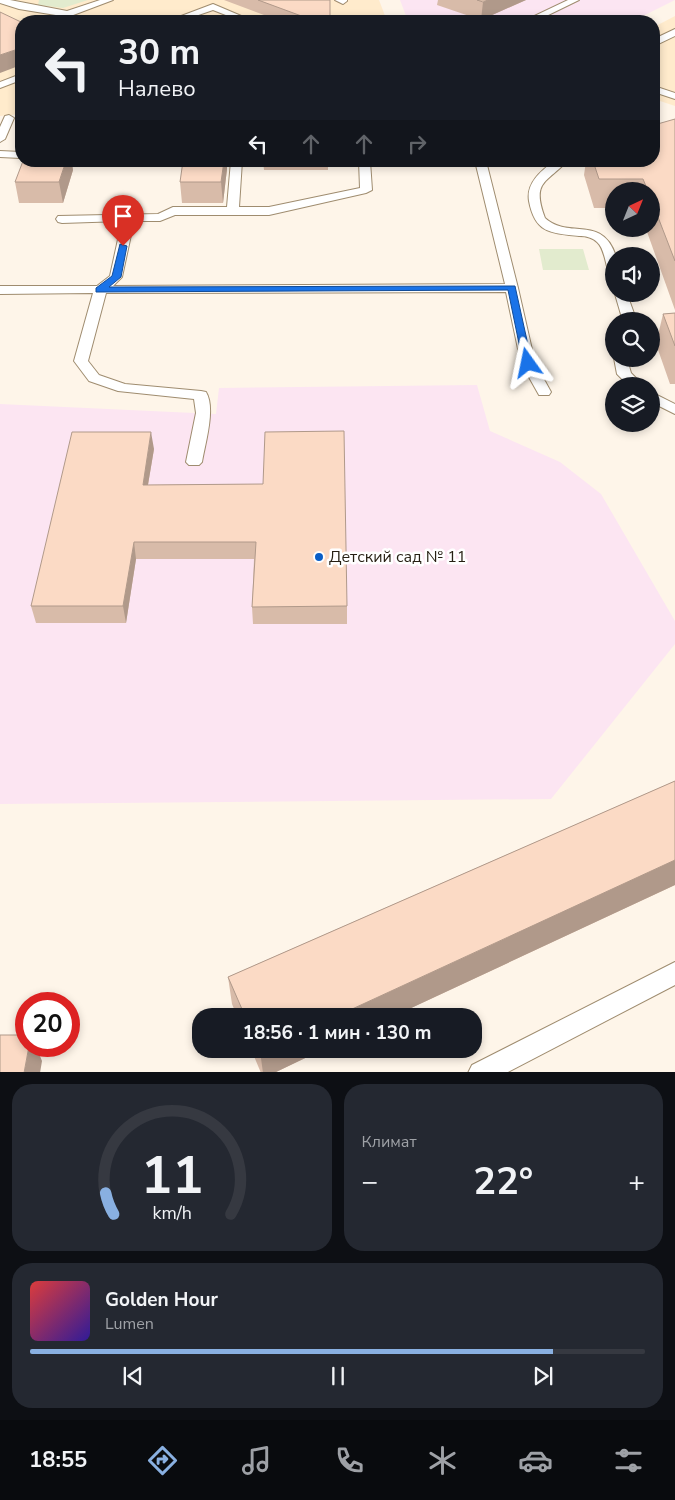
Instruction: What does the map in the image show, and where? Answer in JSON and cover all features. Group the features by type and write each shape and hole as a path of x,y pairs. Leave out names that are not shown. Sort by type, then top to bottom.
{"lane":[{"path":"1,0 19,6 68,14 109,0"},
{"path":"543,15 575,0"},
{"path":"190,15 213,7 233,15"},
{"path":"79,10 90,15"},
{"path":"660,41 675,32"},
{"path":"0,85 15,79"},
{"path":"660,90 675,96"},
{"path":"0,138 9,118"},
{"path":"0,154 15,155"},
{"path":"234,210 237,167"},
{"path":"62,219 160,217 173,211 269,211 366,190 364,167"},
{"path":"482,167 512,288 528,363 544,392"},
{"path":"555,167 535,185 533,194 539,219 546,226 557,230 599,237 606,247"},
{"path":"129,218 116,277 100,290 81,361 94,378 123,388 201,395 203,413 194,462"},
{"path":"0,290 512,288"},
{"path":"660,401 675,410"},
{"path":"480,1072 675,973"}],"shaded area":[{"path":"0,0 379,0 385,15 15,15 15,115 0,116"},
{"path":"400,0 675,0 645,15 406,15"},
{"path":"675,16 675,106 660,101 660,24"},
{"name":"Детский сад № 11","path":"477,385 490,431 560,462 601,494 675,621 675,644 551,799 0,804 0,404 216,414 219,388"}],"green space":[{"path":"39,0 88,0 63,8 38,5"},
{"path":"539,249 583,249 589,270 543,270"}],"building":[{"path":"258,0 330,0 330,15 299,15"},
{"path":"0,12 15,19 15,50 0,55"},
{"path":"675,119 675,261 660,222 660,182 644,182 643,179 599,179 595,167 660,167 660,123"},
{"path":"21,167 64,167 59,182 15,182"},
{"path":"182,167 223,167 221,182 180,182"},
{"path":"675,313 675,346 663,314"},
{"path":"344,431 347,606 252,607 256,542 134,542 123,606 31,606 72,432 151,432 143,485 263,484 265,432"},
{"path":"675,781 675,860 354,1008 242,1008 228,977"},
{"path":"0,1035 15,1035 15,1057 27,1057 24,1072 0,1072"}],"place":[{"name":"Детский сад № 11","path":"319,557"}],"route":[{"path":"123,246 116,277 100,290 512,288 528,363"}]}
